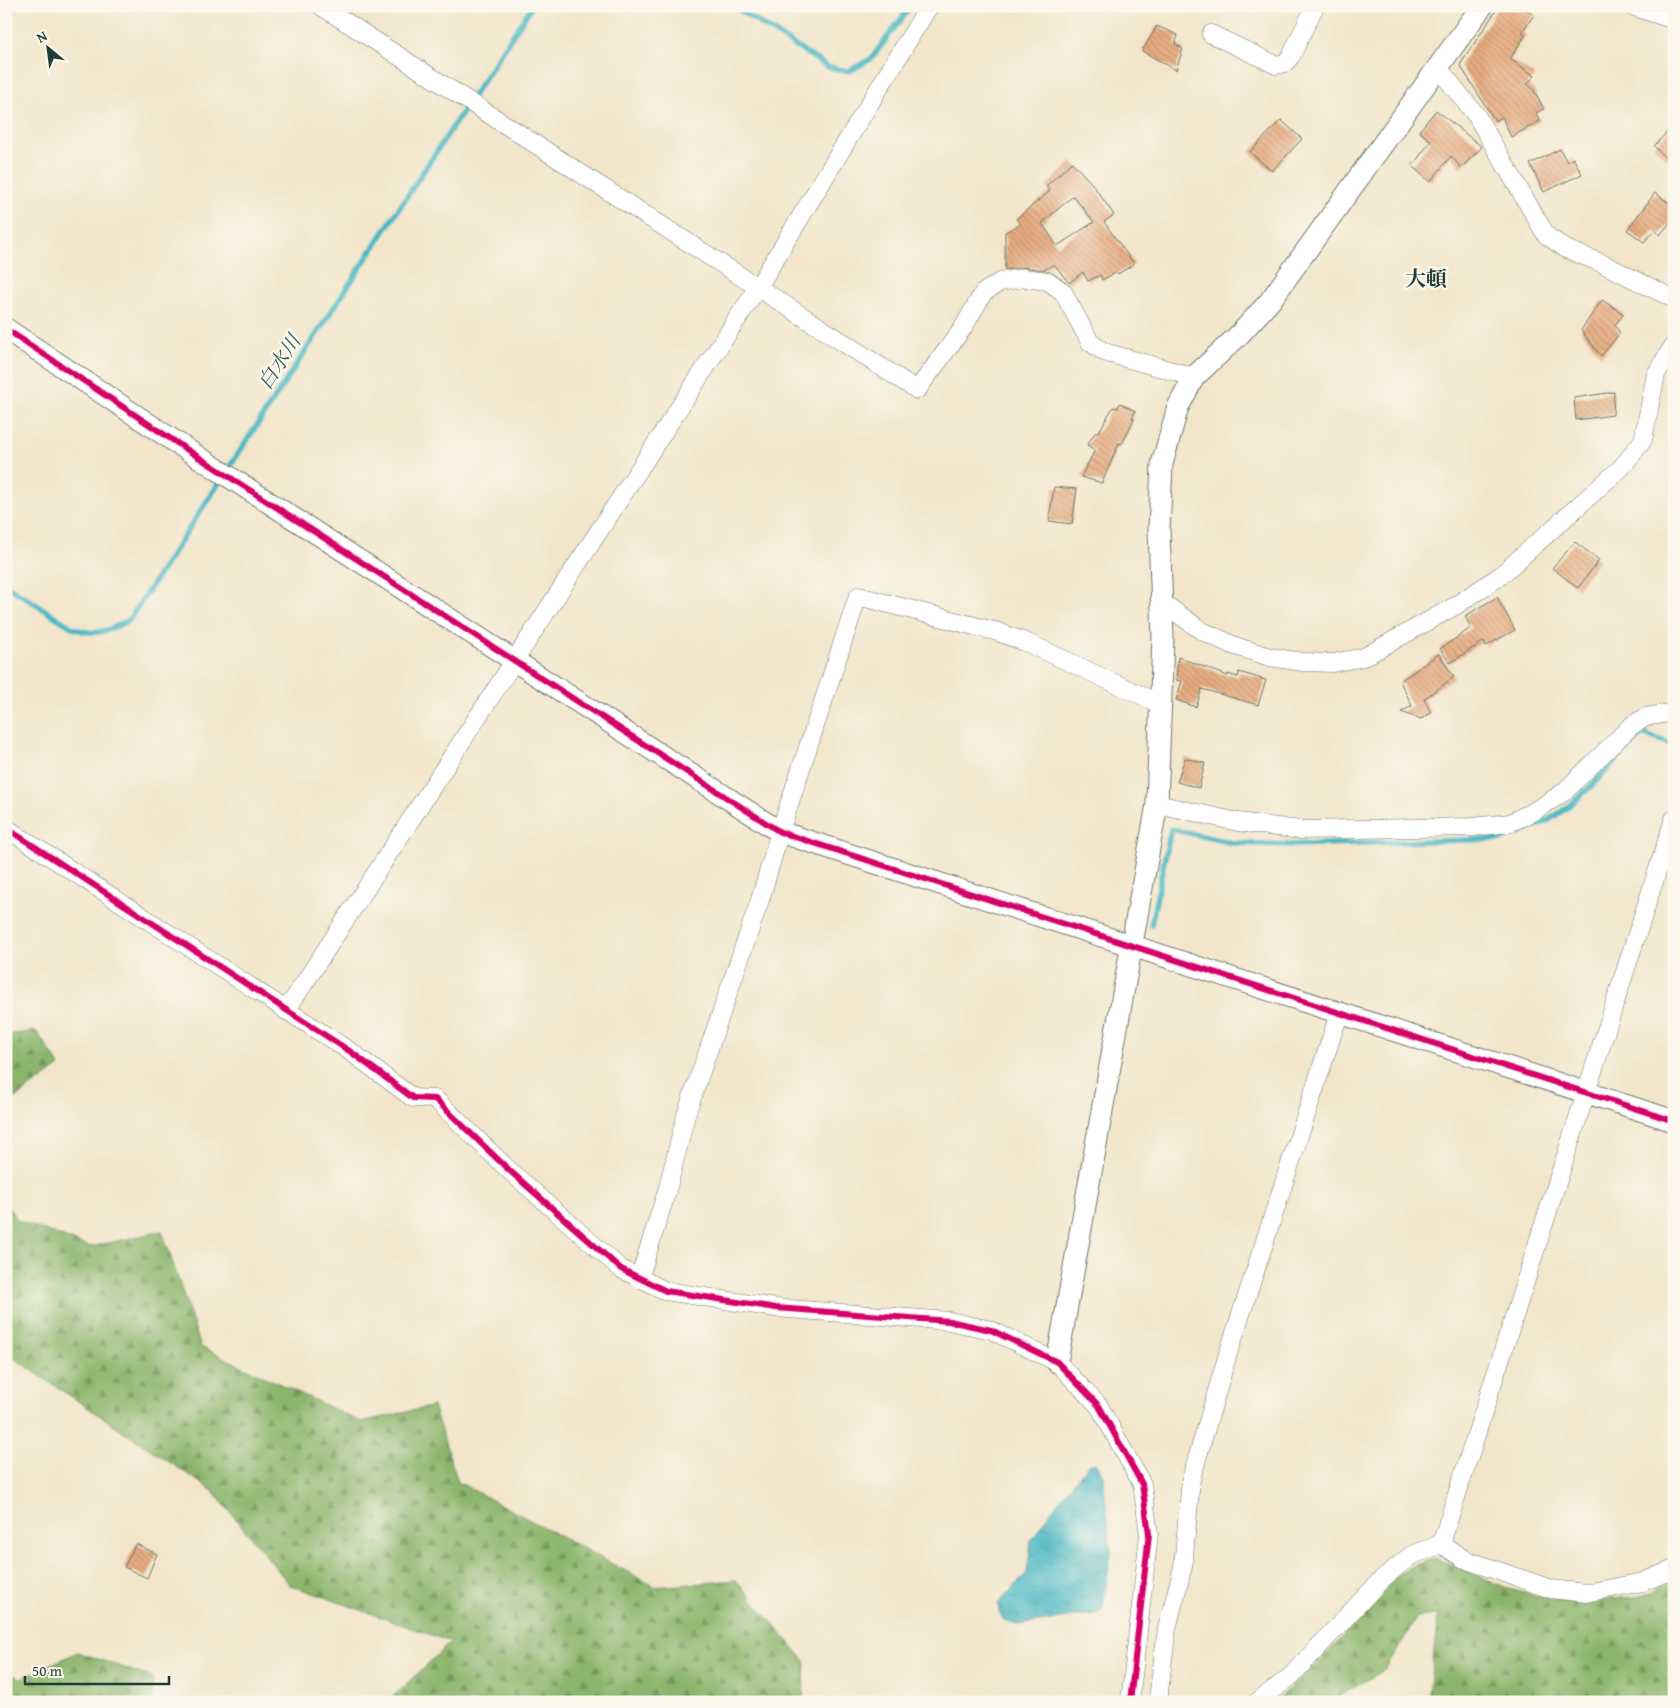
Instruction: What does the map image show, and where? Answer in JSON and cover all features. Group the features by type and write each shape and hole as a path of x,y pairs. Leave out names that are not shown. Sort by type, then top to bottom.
{"street":[{"path":"321,6 916,390 963,328 983,294 1000,282 1024,278 1048,281 1063,292 1090,342 1104,352 1194,377"},
{"path":"286,1011 758,287 929,6"},
{"path":"1211,34 1276,65 1285,63 1291,56 1315,6"},
{"path":"1057,1362 1158,804 1163,603 1159,530 1162,464 1178,407 1194,377 1239,335 1270,301 1439,69 1482,6"},
{"path":"1632,6 1674,20"},
{"path":"1439,69 1476,114 1546,235 1566,249 1599,262 1674,299"},
{"path":"6,329 186,449 780,832 1674,1121"},
{"path":"1163,603 1202,631 1235,646 1270,657 1333,664 1364,657 1455,606 1500,576 1622,467 1643,440 1656,374 1674,345"},
{"path":"639,1279 667,1191 686,1115 760,900 780,832 858,596 998,632 1028,643 1160,704"},
{"path":"1158,804 1238,822 1300,830 1473,827 1510,823 1536,810 1564,792 1631,726 1646,717 1674,712"},
{"path":"1442,1544 1674,819"},
{"path":"6,828 351,1052 413,1098 434,1100 510,1171 606,1256 621,1269 639,1279 666,1291 776,1308 949,1321 991,1330 1057,1362 1099,1406 1142,1484 1149,1534 1130,1702"},
{"path":"1160,1702 1159,1691 1166,1628 1183,1567 1191,1479 1226,1357 1339,1014"},
{"path":"1442,1544 1464,1560 1551,1589 1586,1593 1643,1582 1674,1569"},
{"path":"1257,1702 1290,1677 1382,1579 1410,1556 1442,1544"}],"green space":[{"path":"36,1031 60,1066 6,1105 6,1035"},
{"path":"6,1205 19,1221 90,1247 162,1231 201,1347 361,1422 433,1406 458,1482 656,1587 736,1580 805,1661 803,1702 387,1702 451,1642 290,1585 213,1491 6,1353"},
{"path":"1435,1558 1512,1590 1555,1600 1602,1600 1643,1596 1674,1581 1674,1702 1428,1702 1438,1615 1417,1617 1386,1669 1329,1702 1274,1702 1319,1663 1396,1576 1413,1566"},
{"path":"78,1652 153,1678 152,1702 6,1702 6,1672 21,1678"}],"water":[{"path":"1090,1463 1096,1463 1103,1475 1111,1552 1102,1611 1095,1614 1018,1625 1004,1621 999,1612 998,1604 1027,1573 1031,1541 1057,1503"}],"building":[{"path":"1499,6 1522,6 1534,15 1522,32 1526,34 1510,59 1535,76 1527,84 1533,89 1544,109 1536,113 1540,121 1511,137 1502,117 1495,121 1460,65"},
{"path":"1157,26 1178,35 1175,44 1183,49 1176,70 1142,51"},
{"path":"1436,110 1482,147 1461,168 1451,156 1430,182 1412,166 1431,141 1419,131"},
{"path":"1281,120 1302,139 1272,171 1250,152"},
{"path":"1674,125 1674,167 1654,146"},
{"path":"1560,149 1567,162 1573,158 1582,174 1544,192 1530,164"},
{"path":"1072,162 1093,185 1114,215 1104,222 1134,264 1118,274 1117,272 1102,280 1100,275 1088,281 1083,272 1069,283 1054,264 1044,270 1024,267 1005,270 1005,232 1021,224 1016,219 1050,191 1046,186","holes":["1073,196 1094,222 1057,246 1042,223"]},
{"path":"1655,193 1674,206 1674,218 1660,235 1655,230 1644,242 1627,230"},
{"path":"1602,300 1624,314 1615,325 1620,333 1601,356 1581,330"},
{"path":"1614,392 1613,415 1576,420 1574,398"},
{"path":"1120,403 1135,411 1132,418 1134,419 1122,444 1119,443 1102,483 1081,477 1095,450 1087,445 1095,433 1100,430 1113,407 1118,408"},
{"path":"1054,487 1077,489 1072,524 1049,521"},
{"path":"1575,542 1599,560 1578,588 1552,568"},
{"path":"1497,597 1515,630 1486,646 1484,641 1450,663 1440,649 1471,628 1465,616"},
{"path":"1439,654 1454,677 1424,699 1431,713 1421,719 1401,712 1412,706 1400,681"},
{"path":"1178,657 1228,676 1228,674 1238,677 1239,672 1266,680 1258,705 1202,689 1196,707 1176,700 1182,681 1176,680"},
{"path":"1185,758 1205,763 1199,788 1177,782"},
{"path":"136,1544 157,1554 147,1578 124,1567"}],"waterway":[{"name":"白水川","path":"6,585 73,628 81,631 102,632 129,620 532,6"},
{"name":"白水川","path":"733,6 828,67 849,71 871,59 911,6"},
{"path":"1151,925 1171,829 1233,843 1290,845 1502,839 1529,829 1555,816 1579,798 1643,734 1674,745"}],"cycle path":[{"path":"6,329 186,449 780,832 1674,1121"},
{"path":"6,828 351,1052 413,1098 435,1099 510,1171 621,1269 666,1291 776,1308 949,1321 991,1330 1057,1362 1099,1406 1142,1484 1149,1534 1130,1702"}],"district":[{"name":"大頓","path":"1426,279"}]}
